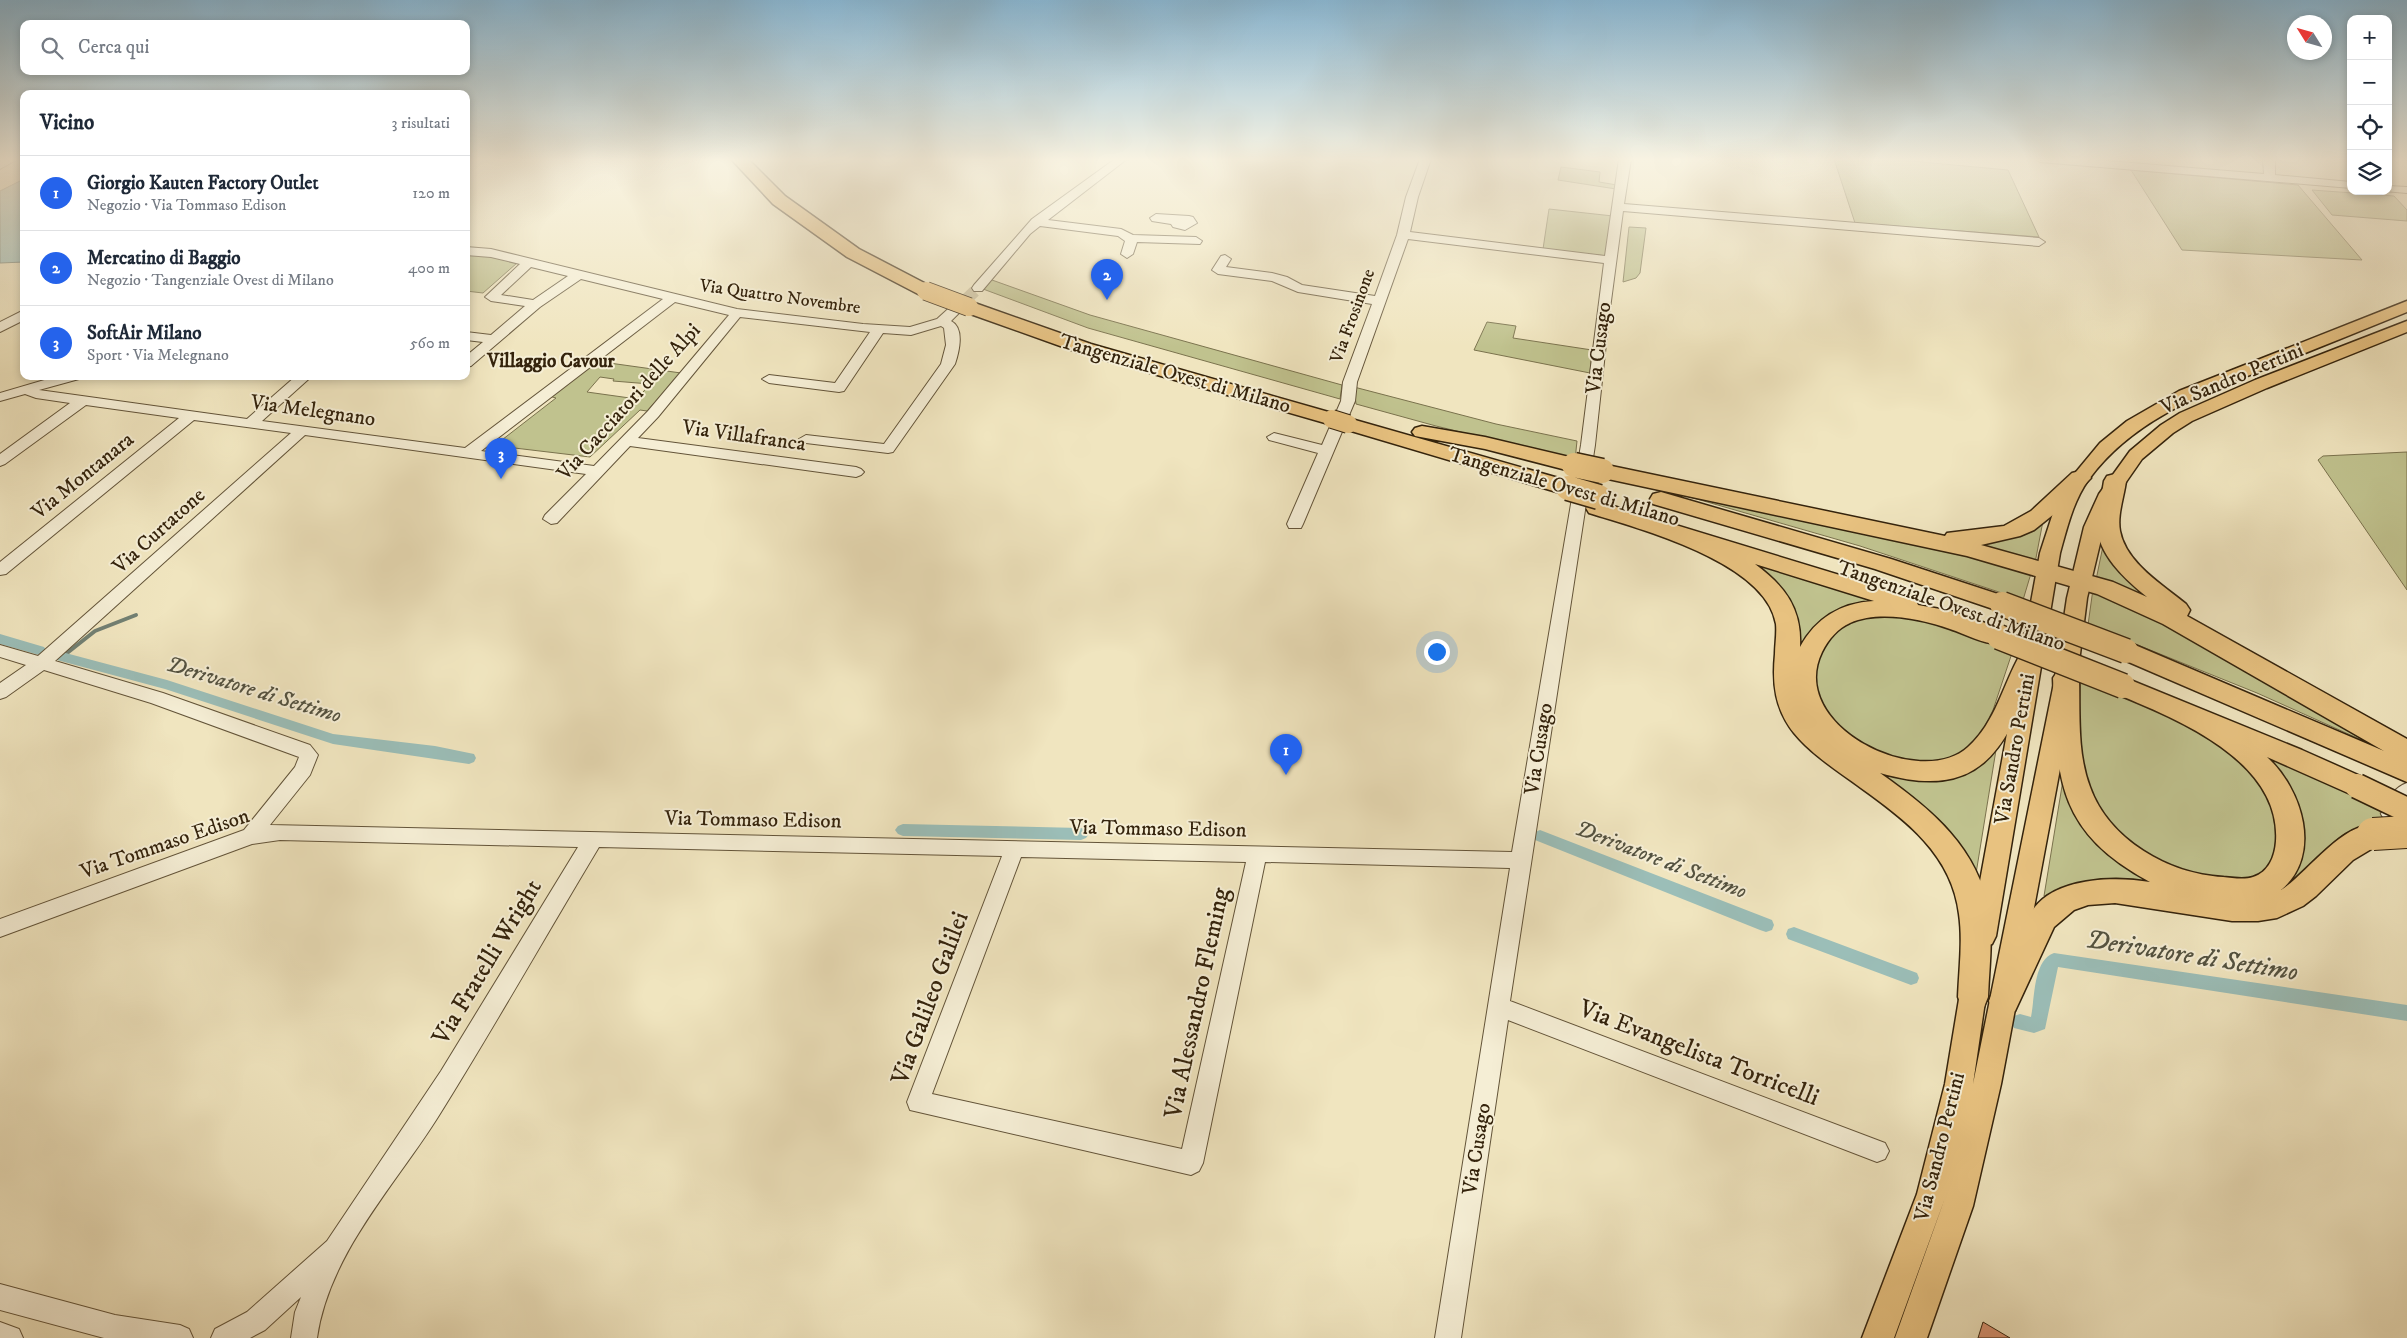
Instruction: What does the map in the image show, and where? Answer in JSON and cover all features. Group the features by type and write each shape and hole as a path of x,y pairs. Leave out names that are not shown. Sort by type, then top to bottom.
{"highway":[{"name":"Tangenziale Ovest di Milano","path":"809,221 853,253 1102,354 1342,416 1418,439"},
{"name":"Tangenziale Ovest di Milano","path":"837,221 870,246 932,286"},
{"path":"1418,439 1485,443 1570,481 1600,490 1894,532 1960,538 2002,534 2030,524 2080,478"},
{"path":"1418,439 1473,469 1570,481 1600,490 1678,534 1724,555 1741,566 1776,596 1787,616 1786,682 1788,696 1798,719 1824,747 1920,817 1947,845 1960,864 1968,884 1974,912 1973,997"},
{"path":"2115,481 2109,525 2112,544 2128,566 2161,596 2243,656 2382,763 2407,810"},
{"name":"Tangenziale Ovest di Milano","path":"1600,490 1829,563 2000,621 2123,668 2239,716 2407,772"},
{"path":"1894,532 2047,570 2081,581 2148,605 2243,656"},
{"path":"1678,534 1861,588 1958,622"},
{"path":"2030,659 2000,724 1988,744 1977,756 1964,764 1945,770 1926,771 1901,768 1878,762 1854,751 1836,739 1821,724 1811,709 1805,692 1803,672 1808,655 1817,639 1828,626 1843,616 1886,609 1904,610 1958,622 2000,621 2123,668 2235,743 2259,764 2277,785 2288,811 2292,838 2287,863 2274,880 2256,890 2221,891 2181,882 2159,873 2125,853 2101,831 2076,787 2071,757 2066,678"},
{"path":"2188,712 2382,763"},
{"name":"Tangenziale Ovest di Milano","path":"2382,763 2407,791"},
{"path":"2004,1001 2043,918 2051,908 2064,899 2097,890 2137,893 2239,910 2277,906 2294,898 2311,885 2352,844 2373,834 2407,832"}],"main road":[{"name":"Via Sandro Pertini","path":"1878,1338 1932,1194 1958,1084 2030,659 2047,570 2064,507 2080,478 2118,436 2166,405 2390,313 2407,304"},
{"name":"Via Sandro Pertini","path":"1911,1338 1958,1206 1988,1084 2066,678 2081,581 2094,527 2115,481 2150,443 2186,417 2261,384 2407,326"}],"street":[{"path":"1172,221 1179,223 1175,239"},
{"name":"Via Frosinone","path":"1296,524 1342,416 1350,382 1380,301 1406,221"},
{"name":"Via Cusago","path":"1448,1338 1474,1159 1500,1007 1521,860 1588,445 1602,316 1616,221"},
{"path":"1792,221 2039,242"},
{"path":"806,439 888,449 948,364 953,337 950,326 942,322 971,301 1018,239 1036,222 1121,233 1132,240 1128,254"},
{"path":"1402,235 1611,260"},
{"path":"1129,238 1196,241"},
{"name":"Via Quattro Novembre","path":"470,251 491,253 737,313 911,331 942,322"},
{"path":"1225,259 1218,270 1294,282 1298,288 1380,301"},
{"path":"528,263 491,297 494,299 535,304"},
{"path":"470,358 535,304 579,274"},
{"path":"468,453 672,298"},
{"name":"Via Cacciatori delle Alpi","path":"551,519 653,414 737,313"},
{"path":"0,328 20,316"},
{"path":"770,379 839,388 879,329"},
{"path":"470,336 495,336"},
{"path":"0,397 61,380"},
{"path":"250,424 301,380"},
{"name":"Via Melegnano","path":"27,390 36,394 82,401 596,471"},
{"path":"0,461 82,401"},
{"name":"Via Montanara","path":"0,570 192,415"},
{"name":"Via Curtatone","path":"0,692 43,662 303,430"},
{"path":"1274,437 1326,451"},
{"name":"Via Villafranca","path":"626,441 856,472"},
{"path":"0,651 43,662 157,698 303,750 309,755 303,770 252,836"},
{"path":"2407,791 2394,805 2390,815 2394,827 2407,845"},
{"name":"Via Tommaso Edison","path":"0,928 252,836 280,832 592,841 1521,860"},
{"name":"Via Fratelli Wright","path":"340,1243 428,1111 592,841"},
{"name":"Via Galileo Galilei","path":"1014,850 918,1102 1190,1163"},
{"name":"Via Alessandro Fleming","path":"1190,1163 1257,855"},
{"name":"Via Evangelista Torricelli","path":"1500,1007 1878,1151"},
{"path":"224,1338 256,1321 340,1243"},
{"path":"304,1338 307,1316 317,1287 340,1243"},
{"path":"0,1297 115,1328 180,1338"},
{"path":"0,1335 10,1338"}],"green space":[{"path":"1547,221 1612,221 1607,256 1543,249"},
{"path":"1854,221 2032,221 2039,237 1855,223"},
{"path":"2164,221 2329,221 2362,260 2182,250"},
{"path":"1629,227 1646,228 1640,273 1636,278 1623,282"},
{"path":"470,254 517,263 483,293 470,291"},
{"path":"992,280 1090,315 1342,385 1340,399 1088,328 983,289"},
{"path":"1487,322 1516,326 1513,338 1592,350 1590,373 1474,350"},
{"path":"595,361 681,373 647,411 640,410 590,457 506,447 498,443 556,398 549,396","holes":["600,377 614,379 613,381 650,384 637,399 587,392"]},
{"path":"1354,387 1496,424 1577,441 1575,460 1356,404"},
{"path":"2407,452 2407,590 2318,460 2323,456"},
{"path":"1685,492 2032,570 2023,600 1860,546 1683,495"},
{"path":"2043,521 2035,563 1963,544"},
{"path":"2104,541 2171,610 2096,580"},
{"path":"1751,559 1894,604 1861,605 1848,607 1836,612 1817,626 1801,648 1796,673 1798,695 1807,714 1820,731 1836,746 1876,767 1897,774 1918,777 1951,776 1970,770 1979,765 1996,750 1974,886 1953,848 1925,817 1893,791 1828,744 1814,732 1803,718 1796,704 1793,691 1796,623 1792,610 1785,597 1748,564"},
{"path":"2093,589 2116,596 2384,750 2257,693 2088,625"},
{"path":"1879,614 1916,617 2013,650 1993,710 1977,742 1959,760 1894,763 1825,721 1810,670 1838,625"},
{"path":"2081,677 2215,736 2270,788 2279,859 2257,879 2206,882 2120,842 2083,791 2078,731"},
{"path":"2244,742 2384,806 2380,813 2386,825 2356,828 2340,837 2297,879 2272,895 2258,900 2242,902 2218,901 2119,884 2082,885 2044,896 2063,780 2083,819 2102,841 2122,857 2172,885 2226,898 2251,897 2273,889 2285,880 2294,868 2298,854 2298,823 2294,808 2277,775"}],"water":[{"path":"0,221 20,221 20,262 0,263"}],"building":[{"path":"1983,1322 2010,1338 1978,1338"}],"waterway":[{"path":"62,657 95,631 136,615"},
{"name":"Derivatore di Settimo","path":"0,639 39,650"},
{"name":"Derivatore di Settimo","path":"58,656 167,685 333,739 452,754 469,758"},
{"name":"Derivatore di Settimo","path":"903,830 1081,834"},
{"name":"Derivatore di Settimo","path":"1540,836 1766,925"},
{"name":"Derivatore di Settimo","path":"1794,934 1911,978"},
{"name":"Derivatore di Settimo","path":"2020,1022 2034,1025 2039,1023 2048,967 2054,960 2407,1013"}],"tunnel":[{"path":"953,312 978,288"}],"place":[{"name":"Mercatino di Baggio","path":"1107,300"},
{"name":"SoftAir Milano","path":"501,479"},
{"name":"Giorgio Kauten Factory Outlet","path":"1286,775"}],"district":[{"name":"Villaggio Cavour","path":"551,361"}]}
